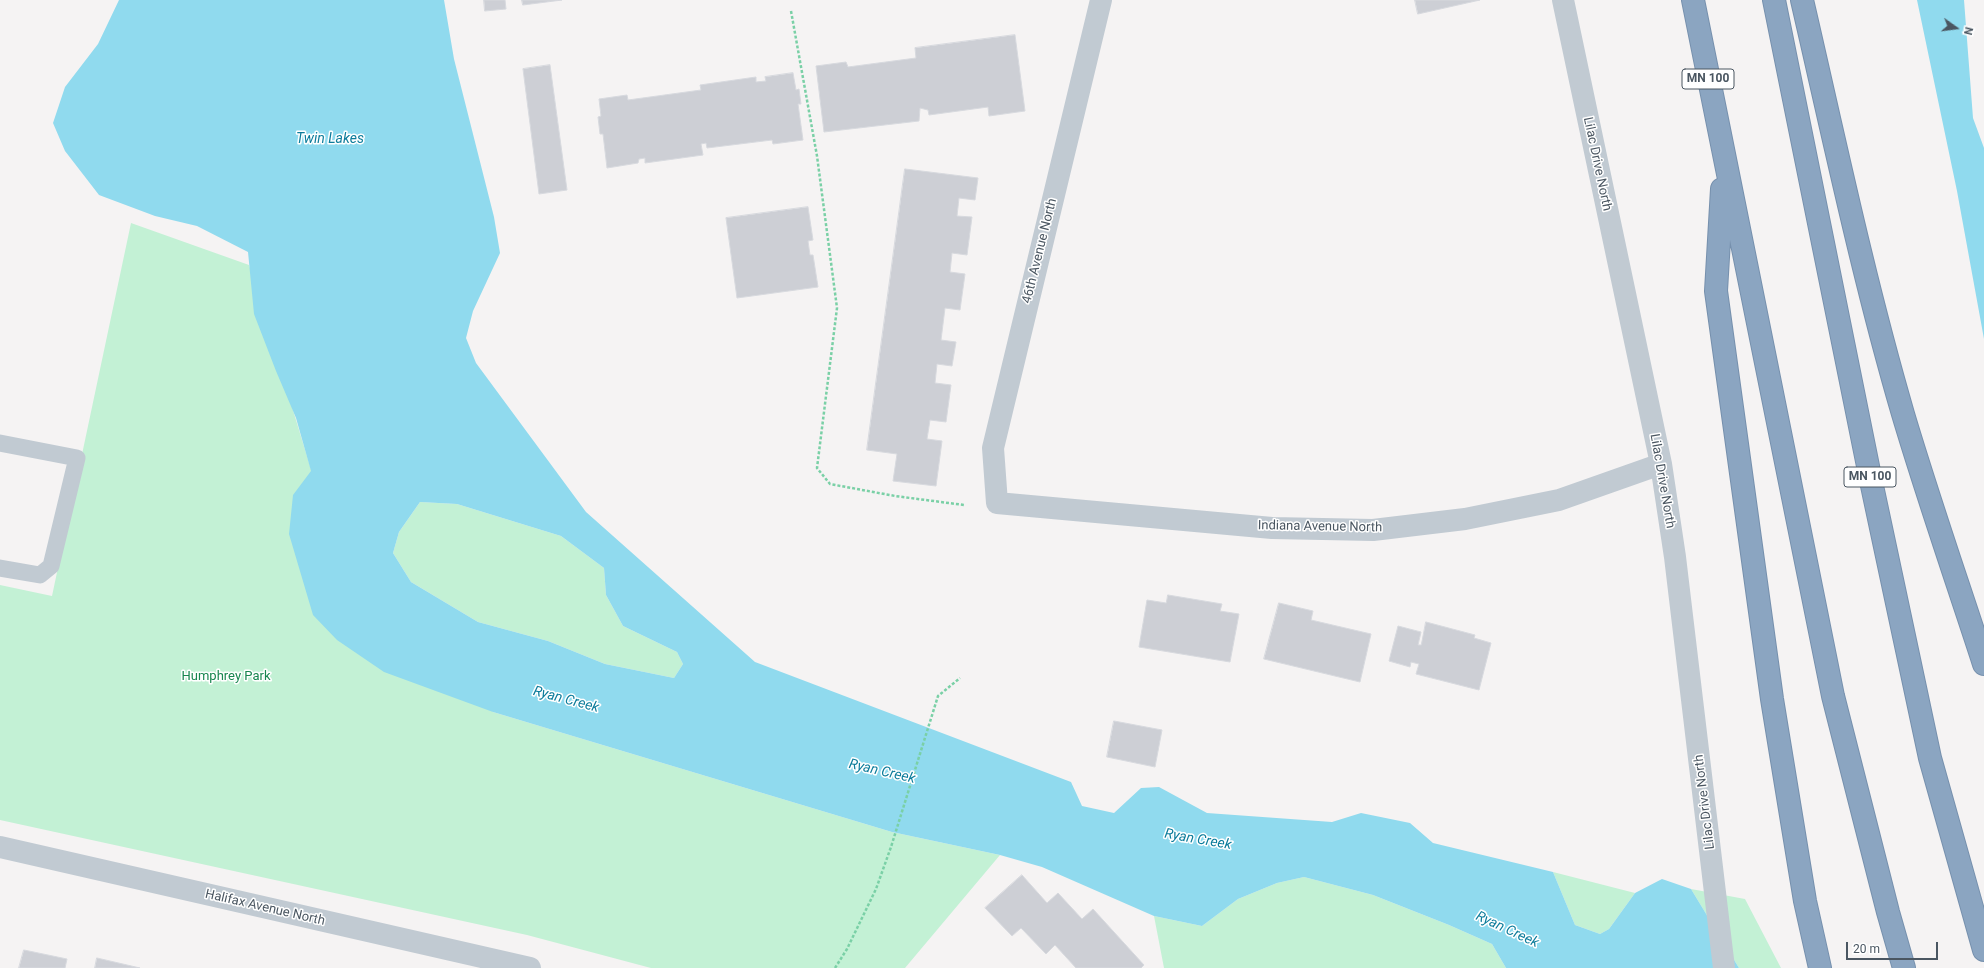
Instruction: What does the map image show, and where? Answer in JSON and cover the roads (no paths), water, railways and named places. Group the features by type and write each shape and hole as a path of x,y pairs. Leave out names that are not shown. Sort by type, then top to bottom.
{"highway":[{"name":"MN 100","path":"1693,0 1833,696 1888,912 1904,968"},
{"name":"MN 100","path":"1774,0 1870,481 1928,750 1984,950"},
{"path":"1802,0 1851,219 1885,347 1904,414 1984,664"},
{"path":"1724,158 1716,291 1772,699 1805,901 1820,968"}],"street":[{"name":"46th Avenue North","path":"997,503 992,448 1101,0"},
{"name":"Lilac Drive North","path":"1563,0 1660,464 1675,557 1724,968"},
{"name":"Indiana Avenue North","path":"997,503 1272,528 1373,530 1465,519 1559,500 1660,464"},
{"name":"Halifax Avenue North","path":"0,847 530,968"}],"lane":[{"path":"0,443 77,458 51,566 40,575 0,568"}],"water":[{"path":"119,0 444,0 454,59 494,217 500,253 473,311 466,338 476,363 586,512 755,662 1071,782 1082,806 1114,813 1141,788 1159,787 1207,813 1332,822 1361,813 1410,823 1433,843 1553,872 1575,925 1600,934 1609,929 1635,893 1662,879 1691,889 1739,968 1506,968 1492,944 1373,895 1304,877 1277,883 1238,899 1202,926 1154,916 1042,867 1000,855 892,832 493,712 384,672 337,640 313,615 289,534 293,495 311,471 296,418 254,314 248,252 197,226 155,216 99,195 65,151 53,123 65,87 98,44","holes":["420,502 457,504 561,536 604,568 606,595 623,626 677,652 683,664 674,678 605,664 548,641 478,622 411,582 393,553 399,532"]},
{"path":"1917,0 1964,0 1973,118 1984,148 1984,339 1957,191"}],"water label":[{"name":"Twin Lakes","path":"330,139"},
{"name":"Ryan Creek","path":"566,700"},
{"name":"Ryan Creek","path":"882,772"},
{"name":"Ryan Creek","path":"1198,840"},
{"name":"Ryan Creek","path":"1507,930"}],"park label":[{"name":"Humphrey Park","path":"226,677"}]}
